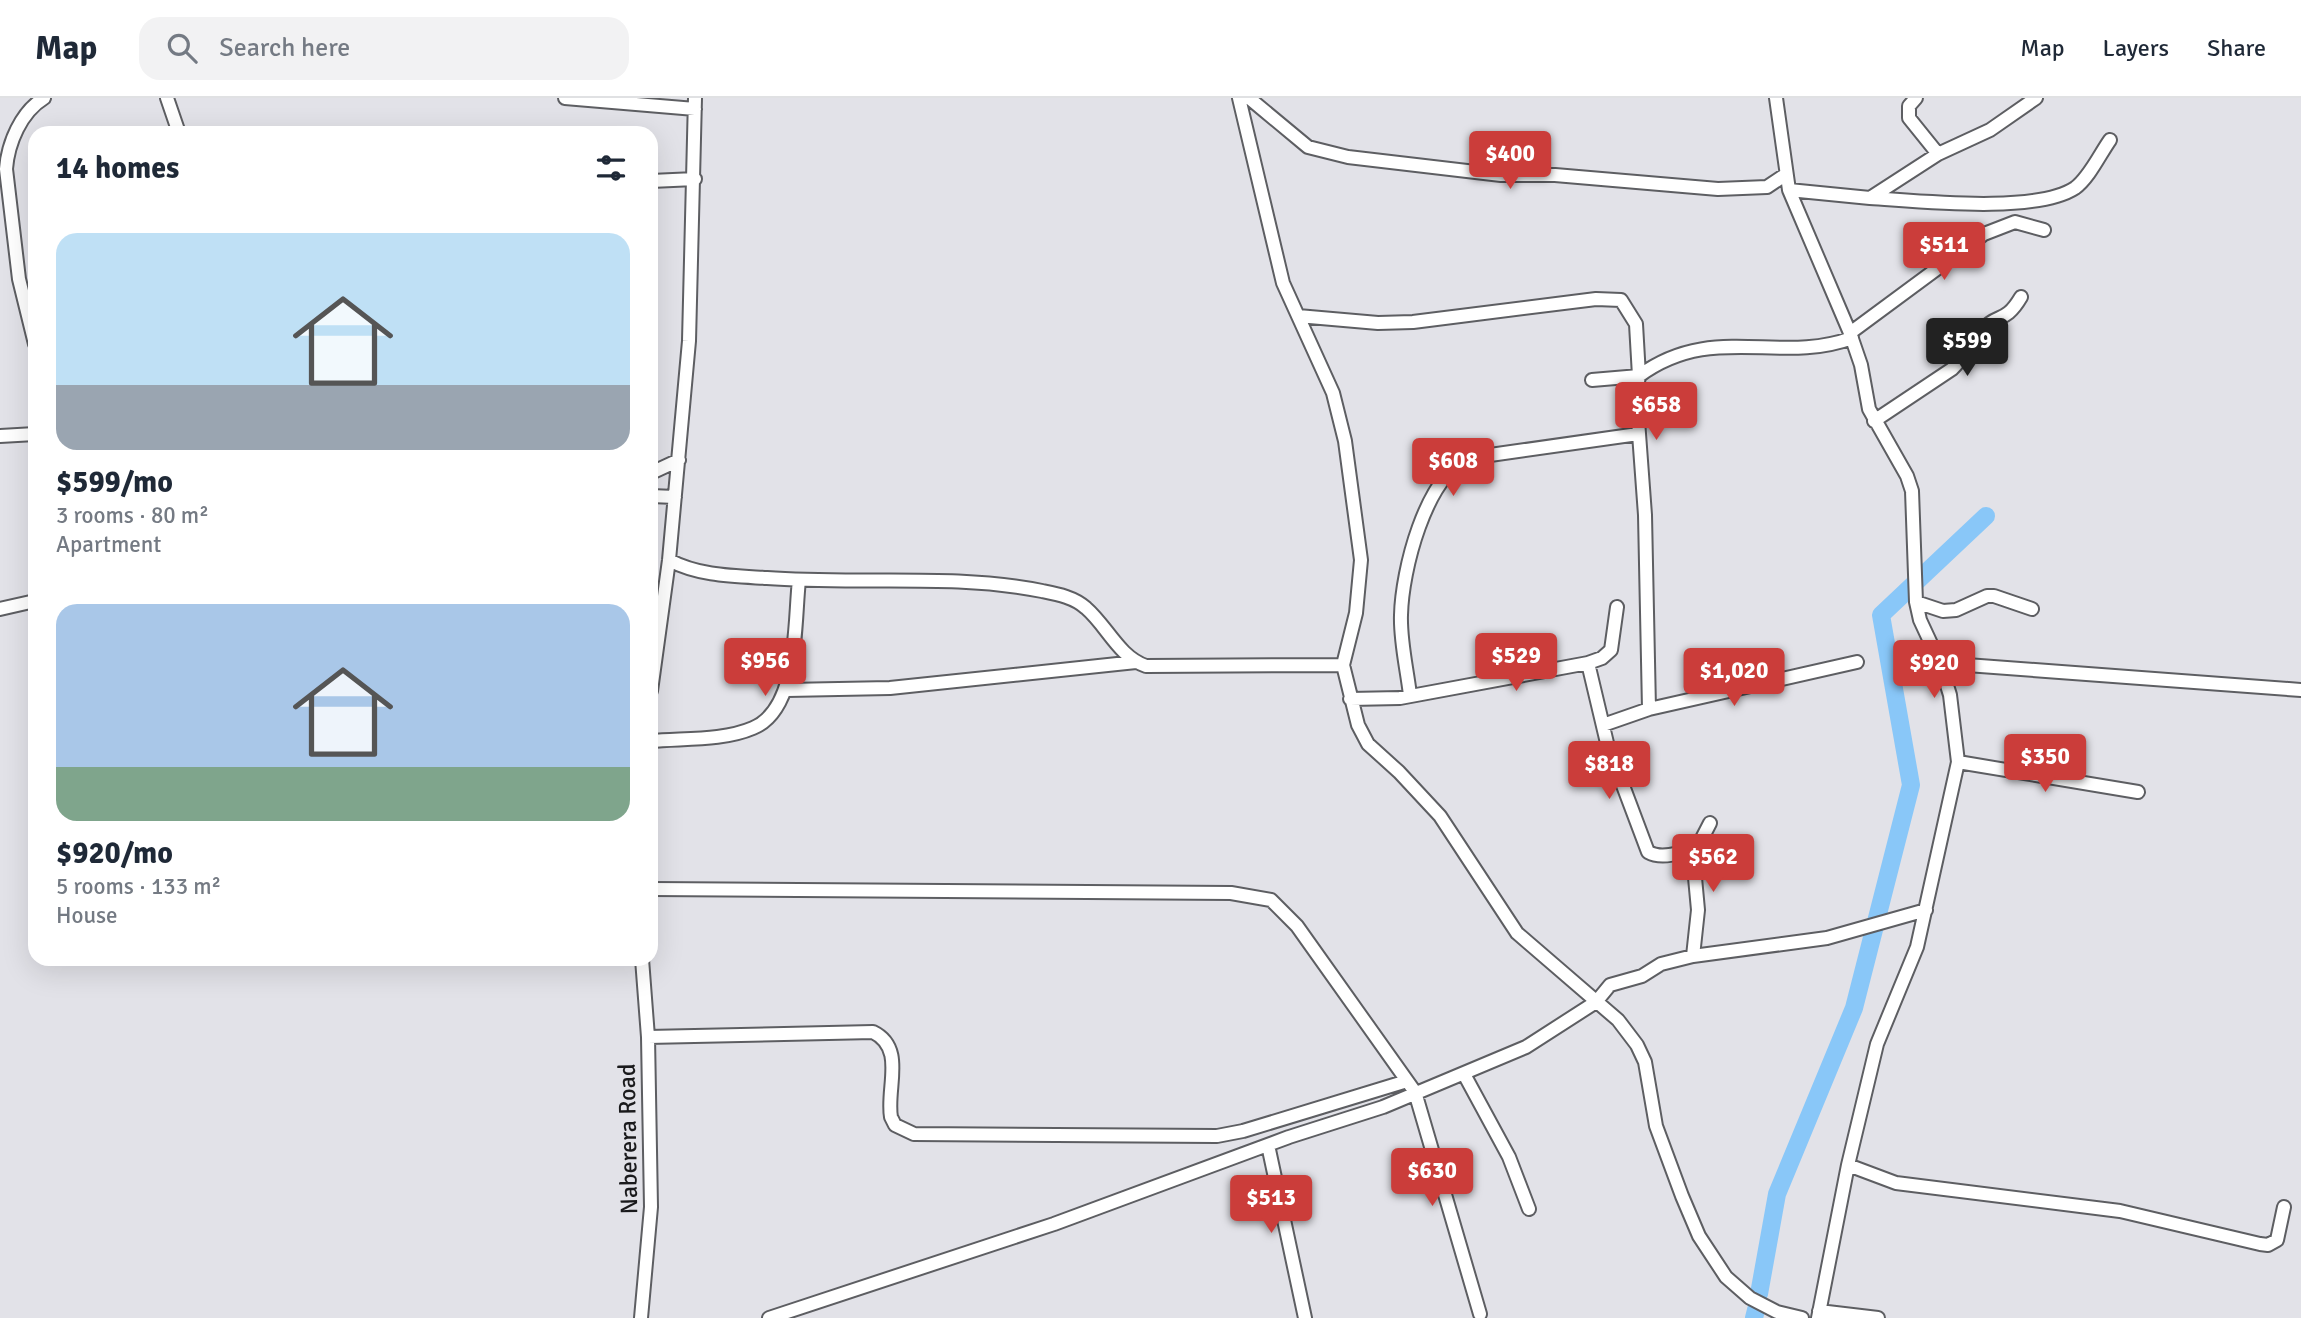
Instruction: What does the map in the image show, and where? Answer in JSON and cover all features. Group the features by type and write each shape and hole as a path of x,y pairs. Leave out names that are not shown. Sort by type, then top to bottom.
{"street":[{"path":"28,316 19,279 6,169 7,155 24,116 44,98"},
{"path":"167,98 177,126"},
{"path":"565,98 695,104 689,341 669,560 658,640"},
{"path":"1240,98 1280,273 1337,407 1359,526 1359,592 1343,665 1350,699 1368,744 1399,772 1440,816 1517,933 1618,1020 1645,1062 1659,1135 1699,1236 1726,1277 1750,1298 1777,1312 1802,1318"},
{"path":"1249,98 1308,147 1321,152 1400,164 1501,175 1555,175 1734,190 1767,187 1785,175"},
{"path":"1776,98 1789,190 1851,336 1874,421 1908,477 1912,491 1916,601 1925,634 1940,663 1954,712 1958,762 1940,834 1926,910 1917,947 1877,1044 1848,1165 1819,1314 1878,1318"},
{"path":"1916,98 1909,106 1909,118 1938,154"},
{"path":"1870,198 1938,154 1980,136 2036,98"},
{"path":"1789,190 1870,198 2021,202 2051,197 2077,186 2110,140"},
{"path":"658,181 695,179"},
{"path":"1592,380 1639,376 1671,359 1703,348 1735,345 1807,348 1836,344 1851,336 1938,265 1984,234 2015,222 2044,230"},
{"path":"1874,421 1952,369 1962,360 1983,329 2008,316 2021,297"},
{"path":"1298,316 1378,323 1413,322 1616,299 1625,303 1636,324 1638,434 1645,515 1649,709"},
{"path":"0,436 28,434"},
{"path":"1410,695 1401,619 1406,580 1420,521 1453,467 1469,458 1638,434"},
{"path":"658,470 679,460"},
{"path":"658,496 675,497"},
{"path":"669,560 698,572 799,580 973,581 1064,596 1085,607 1136,663"},
{"path":"658,741 709,737 755,728 775,715 787,690 799,580"},
{"path":"1916,601 1943,611 1962,608 1987,596 1994,596 2032,609"},
{"path":"0,609 28,603"},
{"path":"1350,699 1385,700 1588,663 1602,658 1611,650 1616,607"},
{"path":"1603,724 1649,709 1857,662"},
{"path":"787,690 890,688 1136,663 1162,667 1343,665"},
{"path":"1588,663 1620,784 1647,852 1657,856 1695,847"},
{"path":"1940,663 2301,690"},
{"path":"1958,762 2138,792"},
{"path":"1693,956 1697,932 1693,856 1695,847 1710,823"},
{"path":"658,889 1231,893 1271,900 1297,926 1415,1093 1480,1314"},
{"path":"769,1318 1054,1224 1269,1145 1383,1107 1526,1047 1596,1002 1617,981 1642,976 1661,964 1693,956 1827,938 1926,910"},
{"name":"Naberera Road","path":"640,1318 651,1206 648,1037 643,966"},
{"path":"648,1037 873,1032 884,1037 893,1053 891,1117 895,1125 914,1134 1217,1136 1407,1081"},
{"path":"1464,1074 1509,1157 1529,1209"},
{"path":"1269,1145 1305,1318"},
{"path":"1848,1165 1896,1183 2120,1211 2268,1245 2277,1240 2284,1207"}],"waterway":[{"path":"1759,1294 1777,1194 1854,1008 1911,785 1881,615 1986,516"},
{"path":"1754,1318 1756,1310"}]}
